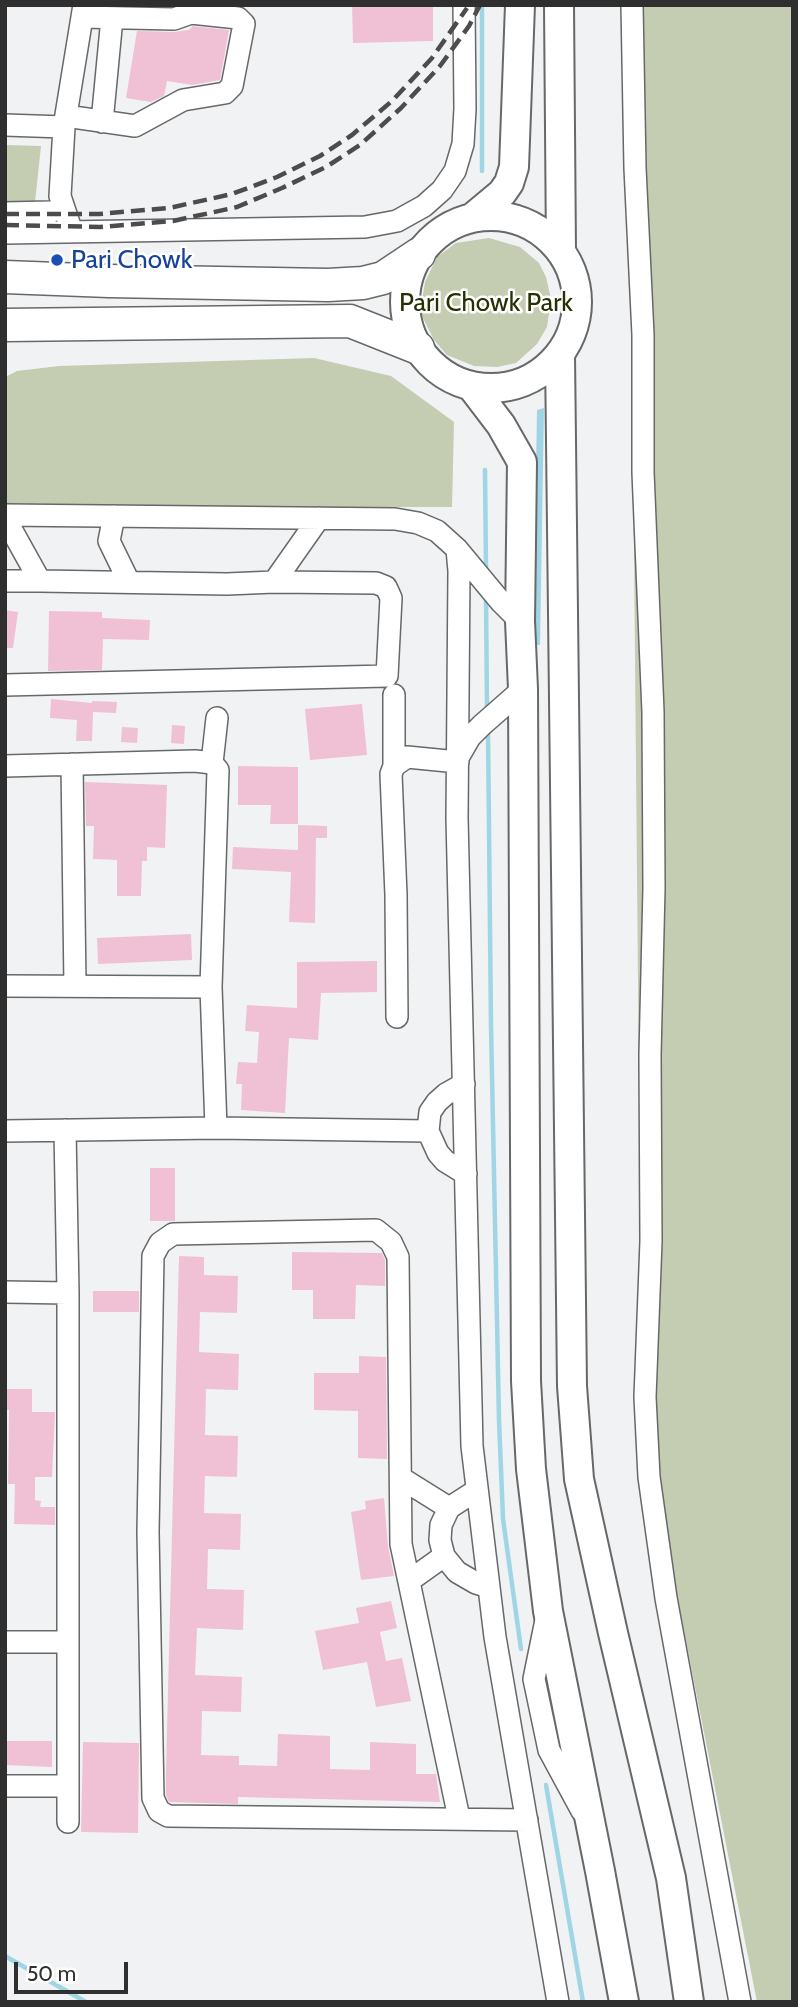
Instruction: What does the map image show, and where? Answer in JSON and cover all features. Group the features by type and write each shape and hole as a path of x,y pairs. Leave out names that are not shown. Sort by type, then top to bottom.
{"highway":[{"path":"5,276 109,281 328,285 363,283 383,278 419,254"},
{"path":"5,325 350,321 418,348"},
{"path":"5,347 58,326"}],"main road":[{"path":"472,218 502,193 509,183 514,167 520,5"},
{"path":"559,5 561,252"},
{"path":"497,216 522,222 544,233 561,252 573,277 578,304 573,331 561,355 543,372 521,384 497,389 472,387 451,379 432,366 418,348 408,326 405,301 408,276 419,254 451,225 472,218 497,216"},
{"path":"561,355 573,1399 579,1479 671,1878 689,2002"},
{"path":"472,387 501,425 522,462 510,611 523,689 526,1381 531,1469 548,1611 624,2002"}],"street":[{"path":"5,233 365,227 397,221 424,206 442,190 455,170 463,144 464,5"},
{"path":"632,5 635,168 643,335 643,472 653,726 651,1228 645,1397 648,1450 666,1598 740,2002"},
{"path":"5,125 65,122 102,122 135,126 183,100 229,91 244,24 238,19 191,13 174,19 112,18 83,11 65,122 55,204 39,232"},
{"path":"102,122 112,18"},
{"path":"55,204 72,232"},
{"path":"5,213 55,204"},
{"path":"114,516 109,541 129,582"},
{"path":"40,581 5,517 395,519 418,523 437,531 457,549 510,611"},
{"path":"274,582 319,518"},
{"path":"457,549 457,818 472,1446 495,1637 558,2002"},
{"path":"5,581 376,583 386,587 391,598 387,676 5,685"},
{"path":"459,759 470,737 523,689"},
{"path":"394,695 394,765 391,774 397,1017"},
{"path":"216,1128 211,987 219,787 218,770 212,763 217,718"},
{"path":"394,765 407,757 459,759"},
{"path":"5,766 212,763"},
{"path":"72,764 75,986"},
{"path":"5,986 211,987"},
{"path":"464,1084 437,1102 430,1112 428,1132 445,1161 466,1174"},
{"path":"5,1131 216,1128 428,1132"},
{"path":"65,1130 68,1293 68,1822"},
{"path":"458,1818 401,1544 398,1257 391,1242 376,1230 173,1234 160,1242 153,1256 148,1532 153,1798 159,1811 168,1816 527,1820"},
{"path":"5,1292 68,1293"},
{"path":"401,1478 449,1508"},
{"path":"477,1490 449,1508 441,1525 440,1540 444,1556 457,1572 489,1587"},
{"path":"409,1581 444,1556"},
{"path":"5,1642 68,1642"},
{"path":"5,1786 68,1787"}],"green space":[{"path":"629,5 793,5 793,2002 757,2002 642,1417"},
{"path":"5,145 41,146 33,221 5,233"},
{"name":"Pari Chowk Park","path":"489,238 520,247 539,263 546,277 551,299 547,327 537,344 516,363 497,367 474,366 447,355 434,340 420,312 425,282 437,257 456,243"},
{"path":"314,358 391,376 454,422 452,507 5,507 5,377 17,371 59,366"}],"water":[{"path":"544,408 540,645 533,645 537,410"}],"building":[{"path":"352,5 433,5 433,41 353,43"},
{"path":"193,26 229,30 220,80 192,85 167,81 164,96 151,102 126,98 137,31 174,32 189,30"},
{"path":"5,610 18,612 13,648 5,648"},
{"path":"49,611 102,612 102,618 150,620 149,640 103,639 102,670 48,671"},
{"path":"51,699 92,703 117,702 116,713 93,712 92,741 76,741 77,720 50,718"},
{"path":"362,704 367,755 310,760 305,709"},
{"path":"172,725 185,726 184,744 171,743"},
{"path":"122,727 138,728 137,743 121,742"},
{"path":"238,766 298,767 298,824 270,824 271,805 238,805"},
{"path":"85,782 167,785 165,848 147,847 147,861 142,861 141,896 117,896 117,860 93,859 94,826 86,826"},
{"path":"298,825 327,826 327,838 316,838 315,923 289,922 291,872 232,869 233,847 298,850"},
{"path":"191,934 192,960 98,964 97,938"},
{"path":"377,961 377,992 321,993 318,1040 289,1038 285,1113 241,1110 242,1084 236,1084 238,1062 257,1063 259,1032 245,1031 247,1005 297,1008 297,962"},
{"path":"150,1168 175,1168 175,1221 150,1221"},
{"path":"292,1252 382,1253 385,1260 385,1286 356,1285 355,1319 313,1319 313,1290 292,1290"},
{"path":"179,1256 204,1257 204,1275 238,1276 237,1313 200,1312 199,1352 239,1354 238,1390 206,1389 205,1435 238,1436 237,1477 205,1476 204,1513 241,1514 240,1550 208,1549 207,1589 244,1590 243,1630 197,1628 195,1675 242,1677 241,1712 202,1711 201,1755 239,1756 239,1765 277,1766 278,1734 330,1736 330,1769 370,1770 370,1742 416,1744 416,1774 436,1774 440,1802 238,1797 238,1804 169,1802 166,1795 166,1769"},
{"path":"93,1291 139,1291 139,1312 93,1312"},
{"path":"359,1356 386,1357 387,1459 358,1458 358,1411 314,1410 314,1373 359,1373"},
{"path":"5,1389 32,1389 32,1412 55,1412 52,1477 35,1477 35,1500 41,1501 40,1507 55,1507 55,1525 14,1524 15,1484 8,1484 9,1410 5,1410"},
{"path":"384,1498 388,1546 394,1576 361,1580 351,1512 366,1509 365,1501"},
{"path":"391,1601 397,1628 380,1632 386,1661 402,1658 411,1701 376,1707 367,1662 323,1670 315,1631 359,1623 356,1608"},
{"path":"5,1741 52,1741 52,1767 5,1765"},
{"path":"83,1742 139,1743 138,1833 81,1832"}],"waterway":[{"path":"482,5 482,171"},
{"path":"485,470 486,570"},
{"path":"486,597 487,710"},
{"path":"488,730 499,1420 503,1519 521,1649"},
{"path":"546,1785 583,2002"},
{"path":"5,1956 86,2002"}],"railway":[{"path":"5,225 100,227 173,221 237,207 282,188 326,167 360,145 401,108 440,66 469,26 480,5"},
{"path":"5,214 99,214 169,208 232,194 277,177 320,156 352,135 392,101 432,58 467,8"}],"place":[{"name":"Pari Chowk","path":"57,260"}]}
